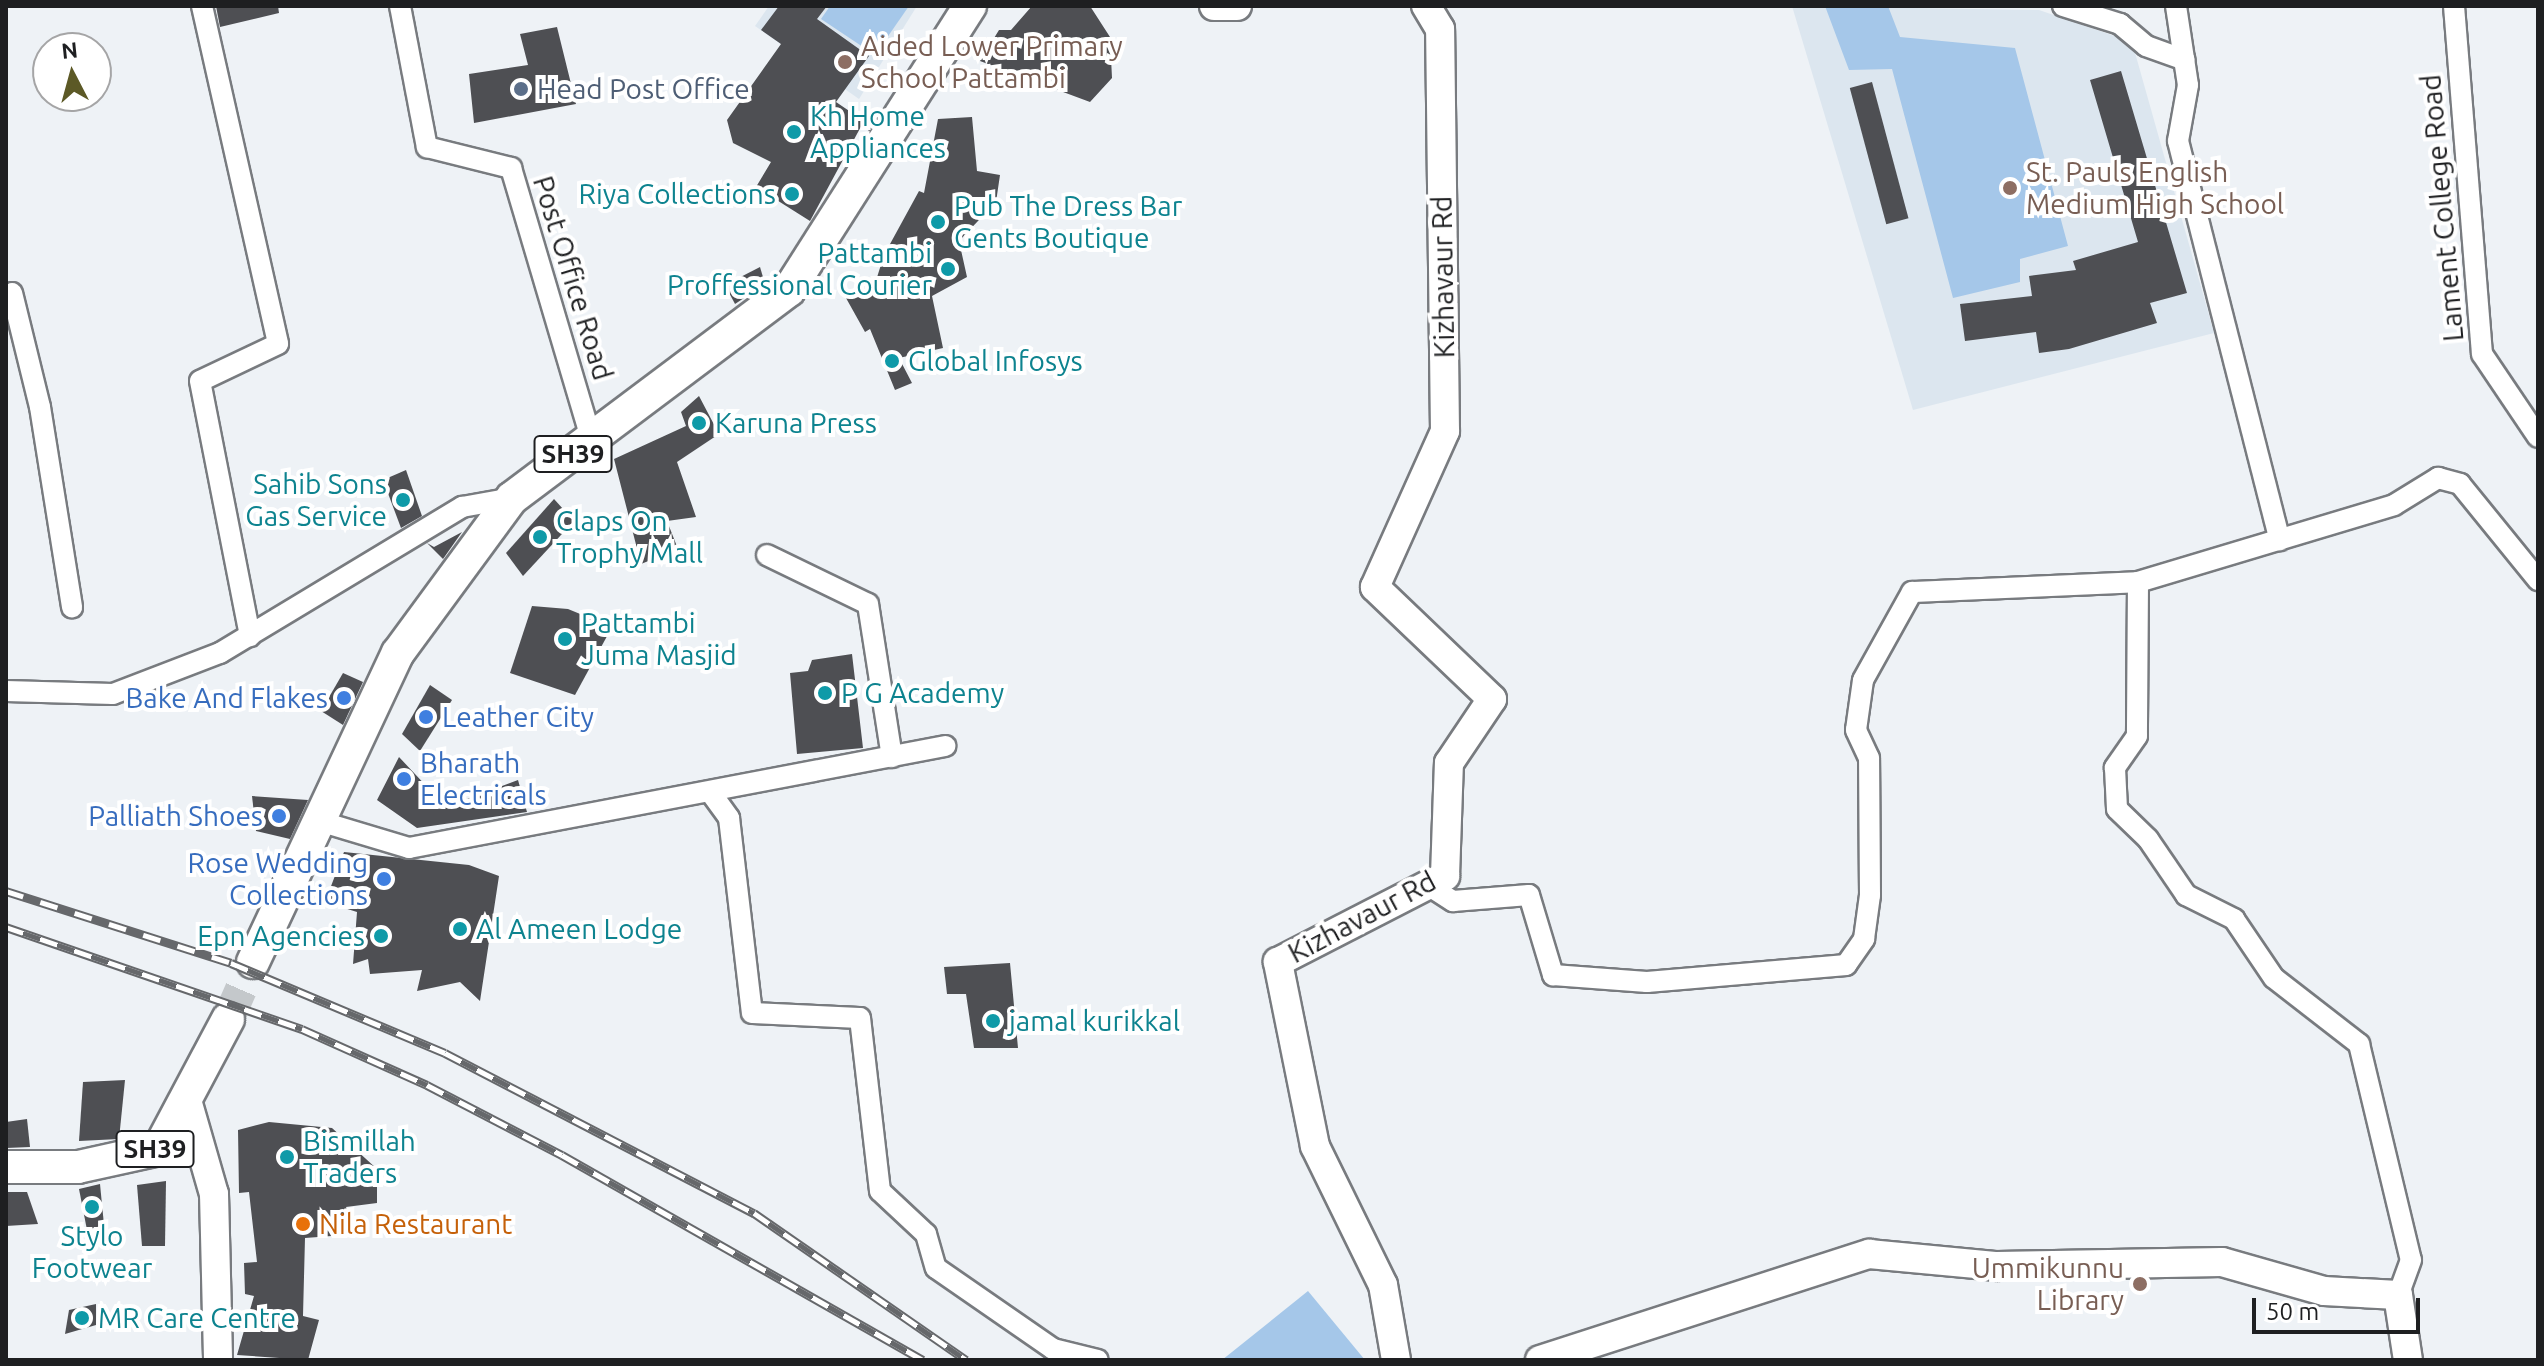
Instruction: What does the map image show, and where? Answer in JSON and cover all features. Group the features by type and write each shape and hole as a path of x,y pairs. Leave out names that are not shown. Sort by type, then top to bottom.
{"main road":[{"name":"SH39","path":"253,962 398,653 512,498 592,441 789,290 970,6"},
{"name":"SH39","path":"6,1167 78,1167 159,1149 228,1019"}],"street":[{"path":"202,6 278,344 200,381 250,636"},
{"name":"Post Office Road","path":"400,6 427,147 511,168 592,441"},
{"path":"1214,6 1237,6"},
{"name":"Kizhavaur Rd","path":"1396,1360 1383,1285 1315,1146 1278,962 1445,876 1449,763 1492,699 1375,587 1445,431 1440,29 1426,6"},
{"path":"2063,6 2120,24 2146,46 2185,60"},
{"path":"2176,6 2188,85 2178,141 2280,540"},
{"name":"Lament College Road","path":"2454,6 2482,354 2538,437"},
{"path":"8,293 40,407 72,607"},
{"path":"1428,885 1453,901 1529,895 1553,975 1647,982 1846,965 1864,939 1870,895 1869,758 1856,730 1863,680 1912,592 2138,582 2394,505 2438,478 2460,484 2538,580"},
{"path":"6,691 113,694 250,636 462,507 512,498"},
{"path":"767,555 868,604 892,757"},
{"path":"2138,582 2137,736 2115,768 2117,809 2148,839 2186,895 2234,919 2274,978 2359,1044 2411,1260 2398,1295 2408,1360"},
{"path":"319,821 409,848 711,793 945,746"},
{"path":"711,793 729,818 752,1013 860,1018 880,1191 926,1234 936,1268 1053,1349 1098,1360"},
{"path":"187,1100 214,1194 218,1360"},
{"path":"1540,1360 1869,1254 1997,1266 2222,1262 2324,1291 2398,1295"}],"shaded area":[{"name":"Aided Lower Primary School Pattambi","path":"769,6 917,6 859,99 755,26"},
{"path":"830,6 909,6 875,55 821,19"},
{"name":"St. Pauls English Medium High School","path":"1792,6 2039,10 2132,42 2214,333 1913,410"},
{"path":"1825,6 1888,6 1900,37 2015,48 2068,246 2020,259 2020,282 1953,298 1892,69 1849,70"},
{"path":"1308,1291 1365,1360 1222,1360"}],"building":[{"path":"216,6 278,6 279,13 220,27"},
{"path":"779,6 827,6 817,19 869,56 836,102 864,121 810,221 756,187 771,162 733,143 727,120 781,44 761,30"},
{"path":"1032,6 1090,6 1110,37 1112,78 1090,102 980,61 999,30 1011,30"},
{"name":"Head Post Office","path":"557,27 576,104 474,123 469,74 528,65 520,34"},
{"path":"2121,71 2187,293 2150,303 2157,323 2069,349 2039,353 2036,332 1965,341 1960,304 2032,296 2029,276 2076,270 2073,261 2138,242 2090,80"},
{"path":"1872,82 1908,218 1886,224 1850,88"},
{"path":"972,117 977,171 1000,175 996,202 959,241 967,277 932,296 943,348 899,358 912,383 895,390 870,329 865,332 846,298 874,287 884,255 919,191 924,193 938,119"},
{"path":"760,267 765,284 735,304 725,285"},
{"path":"699,396 719,434 677,462 696,517 667,521 678,549 641,564 614,459 686,426 681,412"},
{"name":"Sahib Sons Gas Service","path":"406,470 422,516 401,528 383,480"},
{"name":"Claps On Trophy Mall","path":"554,499 574,521 523,576 506,553"},
{"path":"462,532 443,559 427,543 434,547"},
{"name":"Pattambi Juma Masjid","path":"532,606 568,609 612,627 575,695 510,673"},
{"name":"P G Academy","path":"852,654 863,748 797,754 790,673 808,671 812,660"},
{"name":"Bake And Flakes","path":"343,673 363,682 343,725 321,711"},
{"name":"Leather City","path":"430,685 452,700 420,751 402,734"},
{"path":"399,757 446,807 518,780 527,812 417,828 377,800"},
{"name":"Palliath Shoes","path":"252,796 308,800 290,839 256,831"},
{"path":"344,852 469,865 499,876 480,1001 460,982 417,991 422,970 370,974 368,959 353,964 357,912 325,902"},
{"name":"jamal kurikkal","path":"1010,963 1018,1048 974,1048 966,994 947,994 944,967"},
{"path":"125,1080 119,1139 79,1141 83,1082"},
{"path":"27,1119 30,1147 6,1148 6,1122"},
{"path":"269,1122 332,1128 377,1169 377,1203 346,1207 358,1234 305,1238 303,1316 319,1320 308,1360 237,1355 254,1296 245,1294 244,1263 257,1262 249,1192 239,1193 238,1130"},
{"path":"166,1181 165,1246 142,1246 137,1185"},
{"name":"Stylo Footwear","path":"100,1184 104,1225 87,1230 79,1189"},
{"path":"6,1192 27,1192 38,1224 6,1226"},
{"name":"MR Care Centre","path":"96,1304 96,1325 65,1334 69,1310"}],"tunnel":[{"path":"228,1019 253,962"}],"railway":[{"path":"6,891 231,963 445,1053 754,1213 966,1360"},
{"path":"6,927 302,1029 427,1085 562,1155 923,1360"}],"place":[{"name":"Aided Lower Primary School Pattambi","path":"845,62"},
{"name":"Head Post Office","path":"521,89"},
{"name":"Kh Home Appliances","path":"794,132"},
{"name":"St. Pauls English Medium High School","path":"2010,188"},
{"name":"Riya Collections","path":"792,194"},
{"name":"Pub The Dress Bar Gents Boutique","path":"938,222"},
{"name":"Pattambi Proffessional Courier","path":"948,269"},
{"name":"Global Infosys","path":"892,361"},
{"name":"Karuna Press","path":"699,423"},
{"name":"Sahib Sons Gas Service","path":"403,500"},
{"name":"Claps On Trophy Mall","path":"540,537"},
{"name":"Pattambi Juma Masjid","path":"565,639"},
{"name":"P G Academy","path":"825,693"},
{"name":"Bake And Flakes","path":"344,698"},
{"name":"Leather City","path":"426,717"},
{"name":"Bharath Electricals","path":"404,779"},
{"name":"Palliath Shoes","path":"279,816"},
{"name":"Rose Wedding Collections","path":"384,879"},
{"name":"Al Ameen Lodge","path":"460,929"},
{"name":"Epn Agencies","path":"381,936"},
{"name":"jamal kurikkal","path":"993,1021"},
{"name":"Bismillah Traders","path":"287,1157"},
{"name":"Stylo Footwear","path":"92,1207"},
{"name":"Nila Restaurant","path":"303,1224"},
{"name":"Ummikunnu Library","path":"2140,1284"},
{"name":"MR Care Centre","path":"82,1318"}]}
